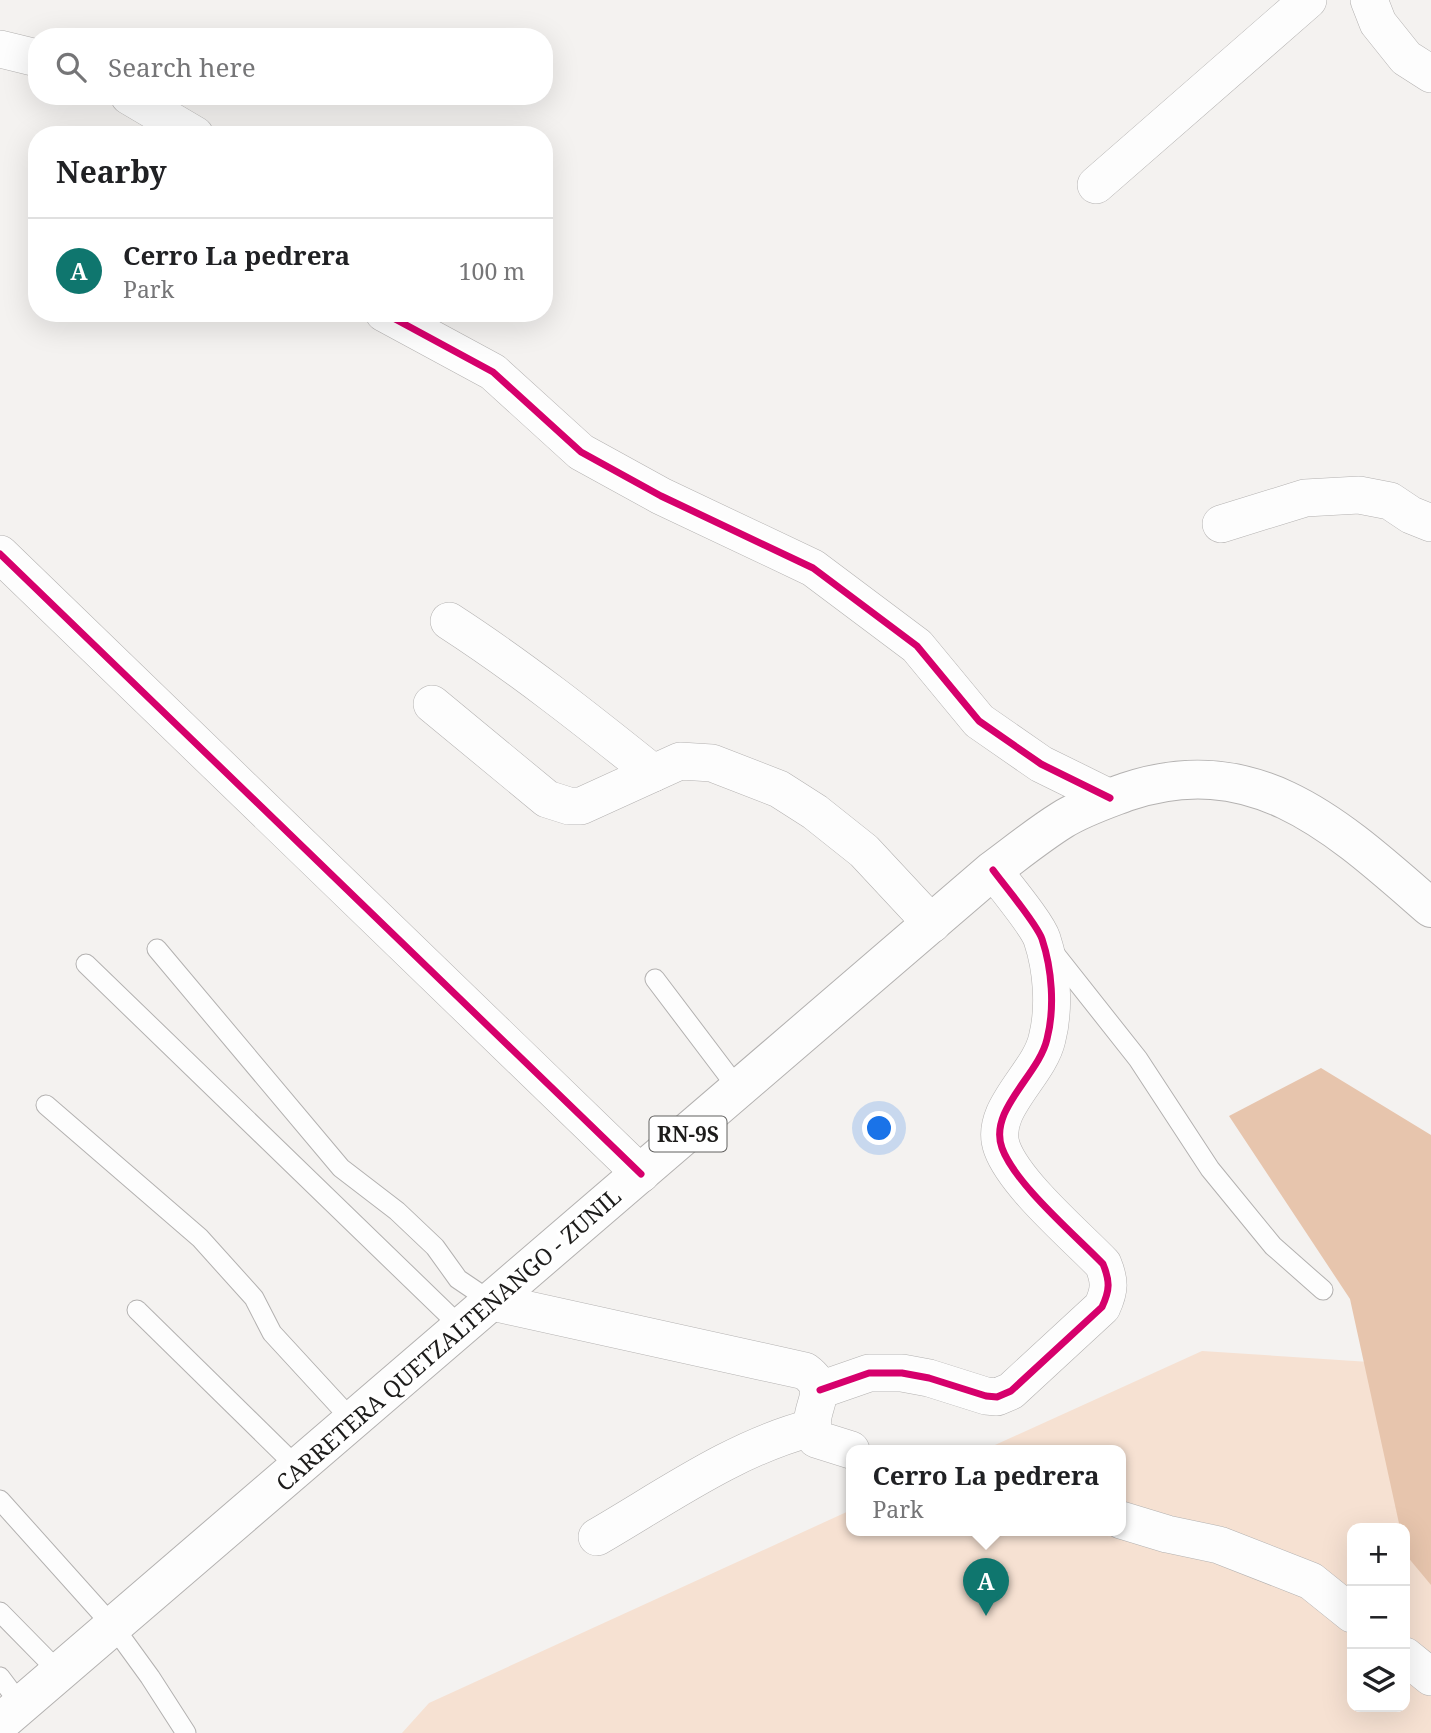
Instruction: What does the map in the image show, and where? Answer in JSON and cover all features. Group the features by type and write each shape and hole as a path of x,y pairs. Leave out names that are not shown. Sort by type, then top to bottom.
{"main road":[{"name":"CARRETERA QUETZALTENANGO - ZUNIL","path":"7,1702 59,1672 993,870 1064,818 1155,782 1193,778 1243,783 1287,800 1327,825 1375,859 1431,908"}],"street":[{"path":"1096,185 1308,0"},
{"path":"1369,0 1378,23 1406,58 1431,74"},
{"path":"0,49 28,56"},
{"path":"144,105 180,126"},
{"path":"401,322 493,372 581,452 661,496 813,568 917,646 979,720 1041,764 1110,798"},
{"path":"1221,524 1305,498 1359,495 1390,501 1411,515 1431,523"},
{"path":"0,554 640,1174"},
{"path":"449,621 560,699 653,773"},
{"path":"432,704 548,799 569,806 581,806 680,761 712,763 779,789 815,811 864,851 932,924"},
{"path":"820,1390 869,1373 902,1373 996,1397 1011,1391 1102,1307 1109,1292 1110,1280 1103,1264 1015,1173 1001,1146 1001,1119 1047,1041 1052,992 1042,937 993,870"},
{"path":"492,1302 805,1371 816,1380 820,1390 811,1427 816,1439 846,1448"},
{"path":"597,1537 744,1452 786,1434 811,1427"},
{"path":"1126,1522 1219,1545 1311,1581 1347,1610"},
{"path":"1410,1660 1431,1677"}],"lane":[{"path":"1042,937 1138,1059 1210,1169 1273,1246 1323,1290"},
{"path":"157,949 341,1168 397,1212 435,1247 458,1279 492,1302"},
{"path":"86,964 462,1328"},
{"path":"654,979 739,1090"},
{"path":"46,1105 200,1238 254,1298 272,1333 353,1421"},
{"path":"137,1310 298,1468"},
{"path":"0,1500 113,1626 186,1733"},
{"path":"0,1612 59,1672"}],"shaded area":[{"path":"1321,1068 1431,1135 1431,1585 1410,1560 1410,1523 1399,1523 1350,1299 1229,1116"},
{"path":"1202,1351 1431,1366 1431,1733 402,1733 429,1703 846,1512 846,1536 1126,1536 1126,1445 995,1445"}],"cycle path":[{"path":"401,322 493,372 581,452 661,496 813,568 917,646 979,721 1041,764 1110,798"},
{"path":"0,554 641,1174"},
{"path":"820,1390 869,1373 902,1373 997,1397 1011,1391 1102,1307 1107,1296 1108,1281 1103,1264 1032,1193 1002,1148 1002,1120 1008,1106 1035,1066 1047,1039 1051,989 1048,963 1039,932 993,870"}],"place":[{"name":"Cerro La pedrera","path":"986,1616"}]}
